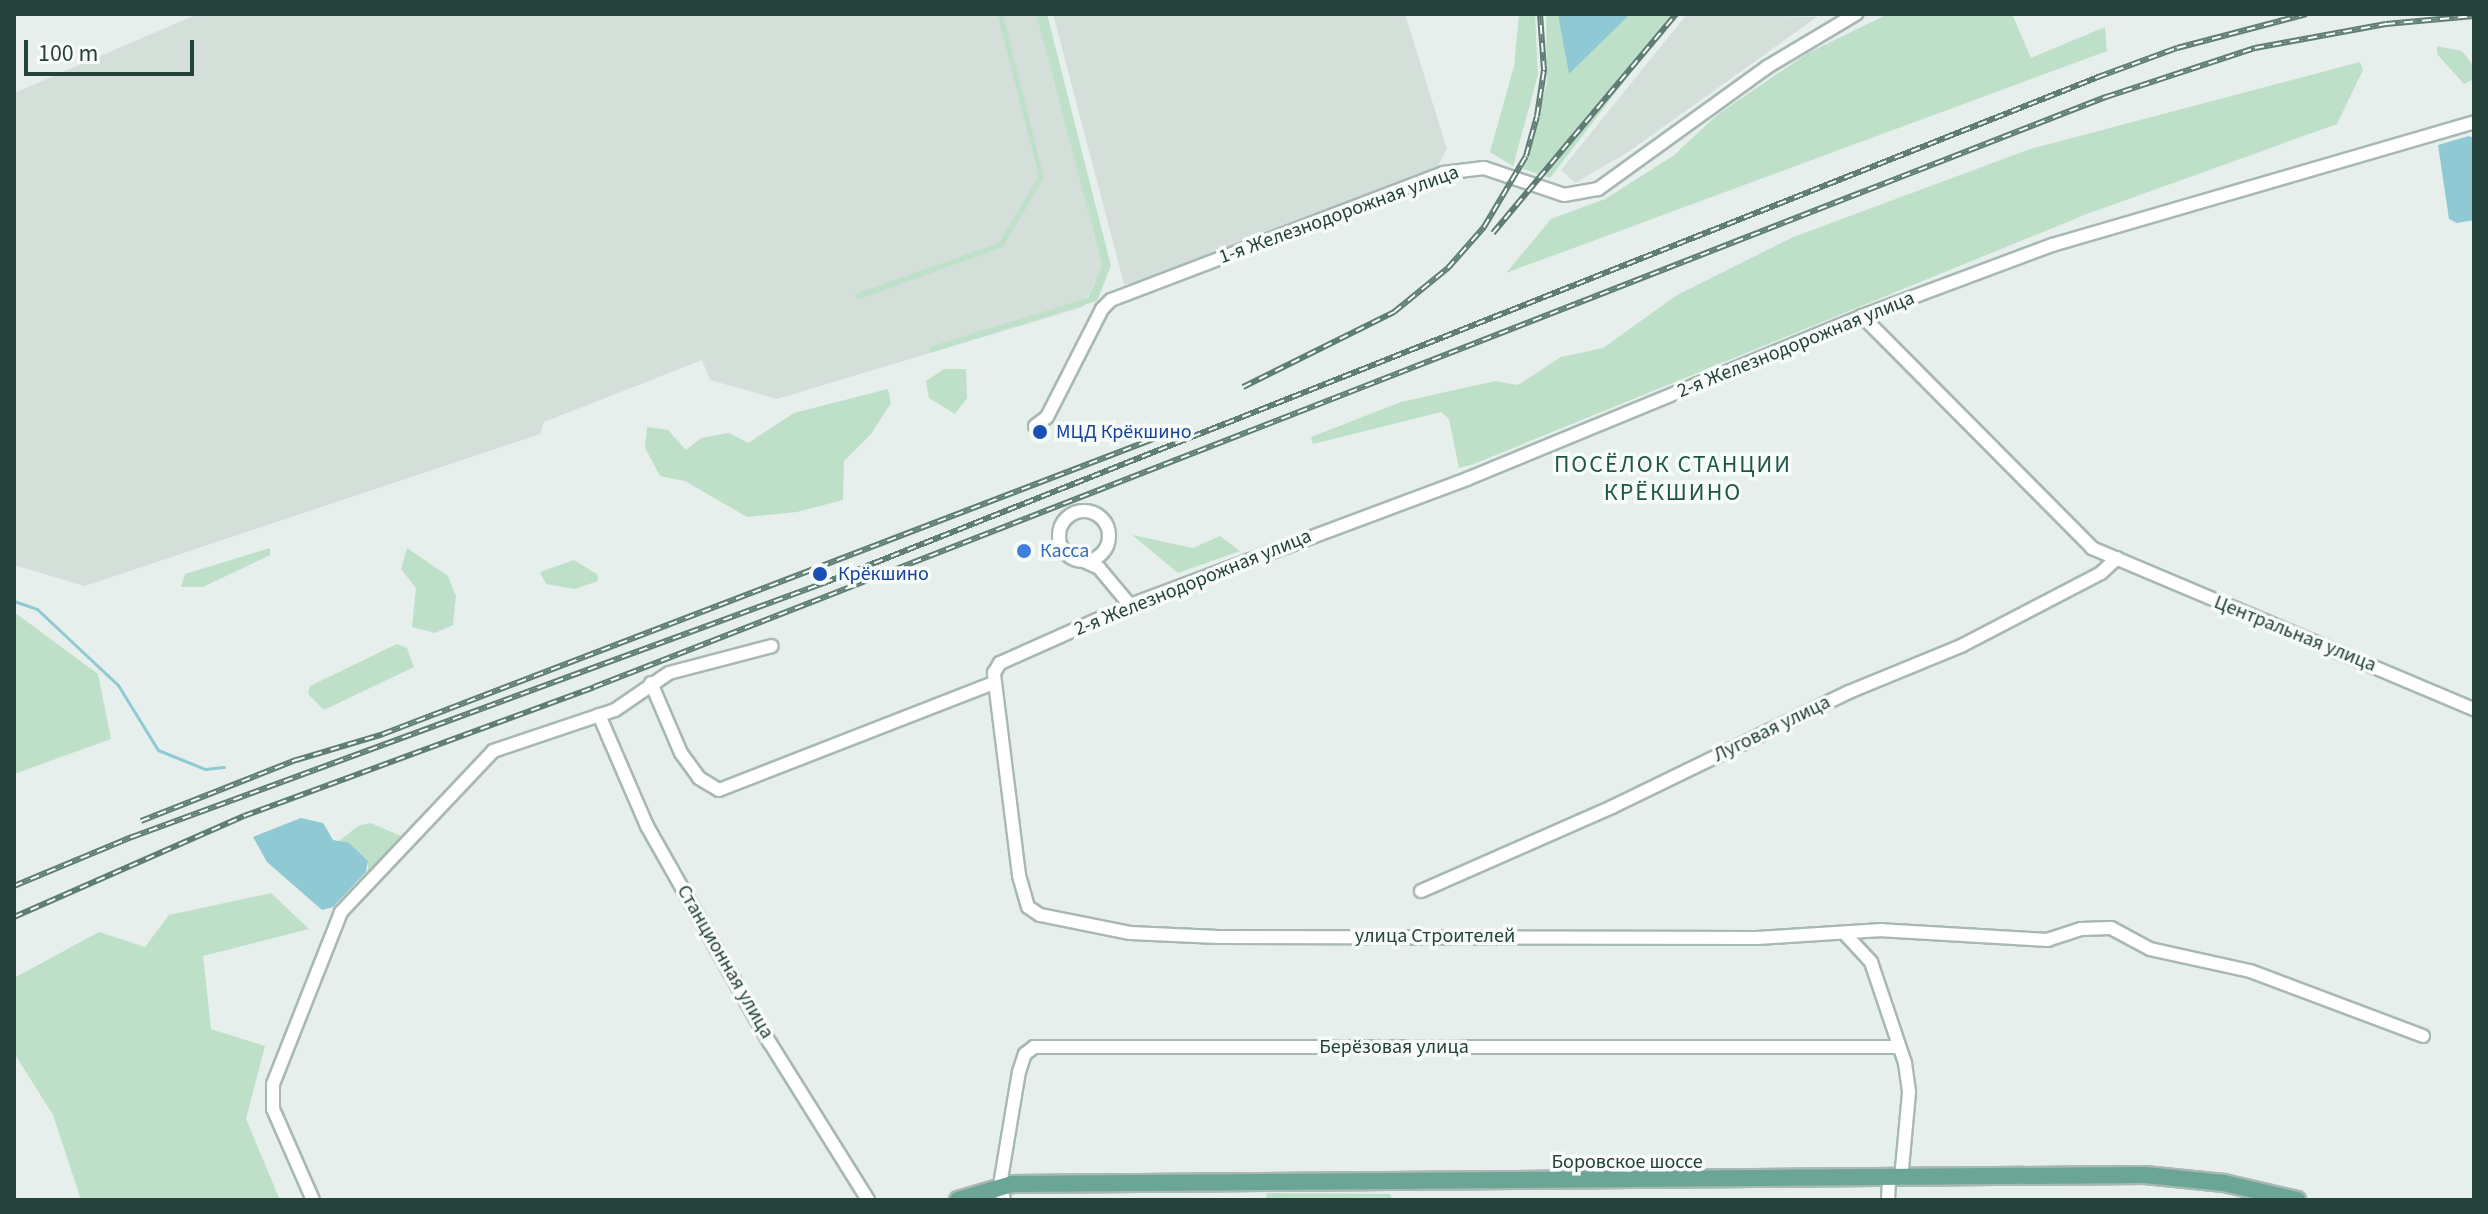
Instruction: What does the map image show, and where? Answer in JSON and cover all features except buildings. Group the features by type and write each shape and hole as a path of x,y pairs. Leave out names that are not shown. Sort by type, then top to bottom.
{"main road":[{"name":"Боровское шоссе","path":"958,1200 1002,1192 2145,1175 2224,1183 2291,1199"}],"street":[{"name":"1-я Железнодорожная улица","path":"1035,426 1059,397 1102,309 1115,299 1443,173 1484,168 1564,195 1598,189 1767,67 1856,14"},
{"name":"2-я Железнодорожная улица","path":"994,683 1000,663 1130,605 1467,479 1862,316 2111,225 2474,122"},
{"name":"Центральная улица","path":"1862,316 2084,541 2117,558 2474,709"},
{"path":"1090,512 1107,527 1108,542 1099,562 1084,561 1066,554 1060,542 1063,522 1075,513 1090,512"},
{"name":"Луговая улица","path":"1421,891 1612,807 1849,692 1961,646 2101,573 2117,558"},
{"path":"1099,562 1130,605"},
{"path":"313,1200 273,1109 273,1084 330,931 493,751 599,715 629,702 651,683 733,653 772,646"},
{"path":"651,683 687,762 719,790 994,683"},
{"name":"улица Строителей","path":"994,683 1019,875 1028,907 1040,915 1121,931 1218,937 1846,935 1882,930 2048,940 2081,929 2111,928 2150,949 2250,971 2423,1036"},
{"name":"Станционная улица","path":"599,715 647,826 770,1043 868,1200"},
{"path":"1846,935 1871,962 1899,1047 1909,1093 1895,1179 1888,1200"},
{"name":"Берёзовая улица","path":"1002,1192 1021,1061 1034,1047 1899,1047"}],"shaded area":[{"path":"198,14 1036,14 1102,265 1083,307 777,399 710,380 702,360 544,422 540,434 85,586 14,565 14,93"},
{"path":"1053,14 1405,14 1447,149 1436,169 1136,284 1124,284"},
{"path":"1687,14 1817,17 1628,152 1575,183 1561,170"}],"green space":[{"path":"997,14 1003,14 1044,178 1003,247 857,300 855,294 999,243 1039,176"},
{"path":"1036,14 1047,14 1111,266 1097,301 930,353 929,347 1088,298 1102,265"},
{"path":"1519,14 1535,14 1538,75 1513,166 1490,152 1514,66"},
{"path":"1546,14 1676,14 1550,178 1523,169 1547,83"},
{"path":"1888,14 2012,14 2031,58 2105,27 2107,51 1506,273 1551,219 1605,199 1673,156 1717,115 1808,53"},
{"path":"2437,46 2462,51 2472,64 2472,80 2464,84 2437,54"},
{"path":"2360,62 2363,70 2337,124 2087,214 1474,464 1459,468 1449,419 1441,412 1313,444 1311,437 1401,402 1495,381 1518,385 1561,357 1603,348 1677,295 1791,238 2030,149"},
{"path":"944,369 966,369 967,398 955,414 929,398 926,381"},
{"path":"888,389 891,403 871,434 844,461 843,500 797,512 747,517 685,481 660,476 645,448 647,427 668,430 686,450 701,438 729,433 748,443 794,413"},
{"path":"1132,535 1193,548 1220,536 1240,551 1178,573"},
{"path":"270,548 270,555 203,587 181,587 185,574"},
{"path":"407,548 448,576 456,596 453,625 435,633 412,627 416,588 401,569"},
{"path":"574,560 597,574 598,581 575,589 546,584 540,572"},
{"path":"14,612 98,674 111,739 14,774"},
{"path":"397,644 407,648 414,667 324,710 308,694 310,686"},
{"path":"371,823 401,836 368,878 368,861 339,841 358,826"},
{"path":"271,893 309,929 203,956 211,1029 265,1046 246,1119 280,1200 81,1200 53,1115 14,1053 14,978 99,932 145,947 169,915"},
{"path":"1267,1193 1390,1194 1393,1200 1265,1200"}],"water":[{"path":"1558,14 1626,14 1628,16 1569,74"},
{"path":"2469,136 2474,138 2474,220 2457,223 2449,219 2438,145"},
{"path":"301,818 323,823 333,840 349,843 368,861 366,872 333,907 322,910 267,862 253,837"}],"waterway":[{"path":"14,601 37,609 118,685 158,750 205,769 224,767"}],"railway":[{"path":"1243,387 1394,312 1448,268 1484,227 1526,156 1537,116 1544,70 1540,14"},
{"path":"1493,233 1676,14"},
{"path":"14,886 132,837 824,583 2098,77 2177,48 2307,14"},
{"path":"14,917 244,816 594,687 2106,97 2255,48 2386,24 2474,16"},
{"path":"141,821 296,760 383,734 1174,431"}],"place":[{"name":"МЦД Крёкшино","path":"1040,432"},
{"name":"Касса","path":"1024,551"},
{"name":"Крёкшино","path":"820,574"}],"district":[{"name":"ПОСЁЛОК СТАНЦИИ КРЁКШИНО","path":"1673,479"}]}
